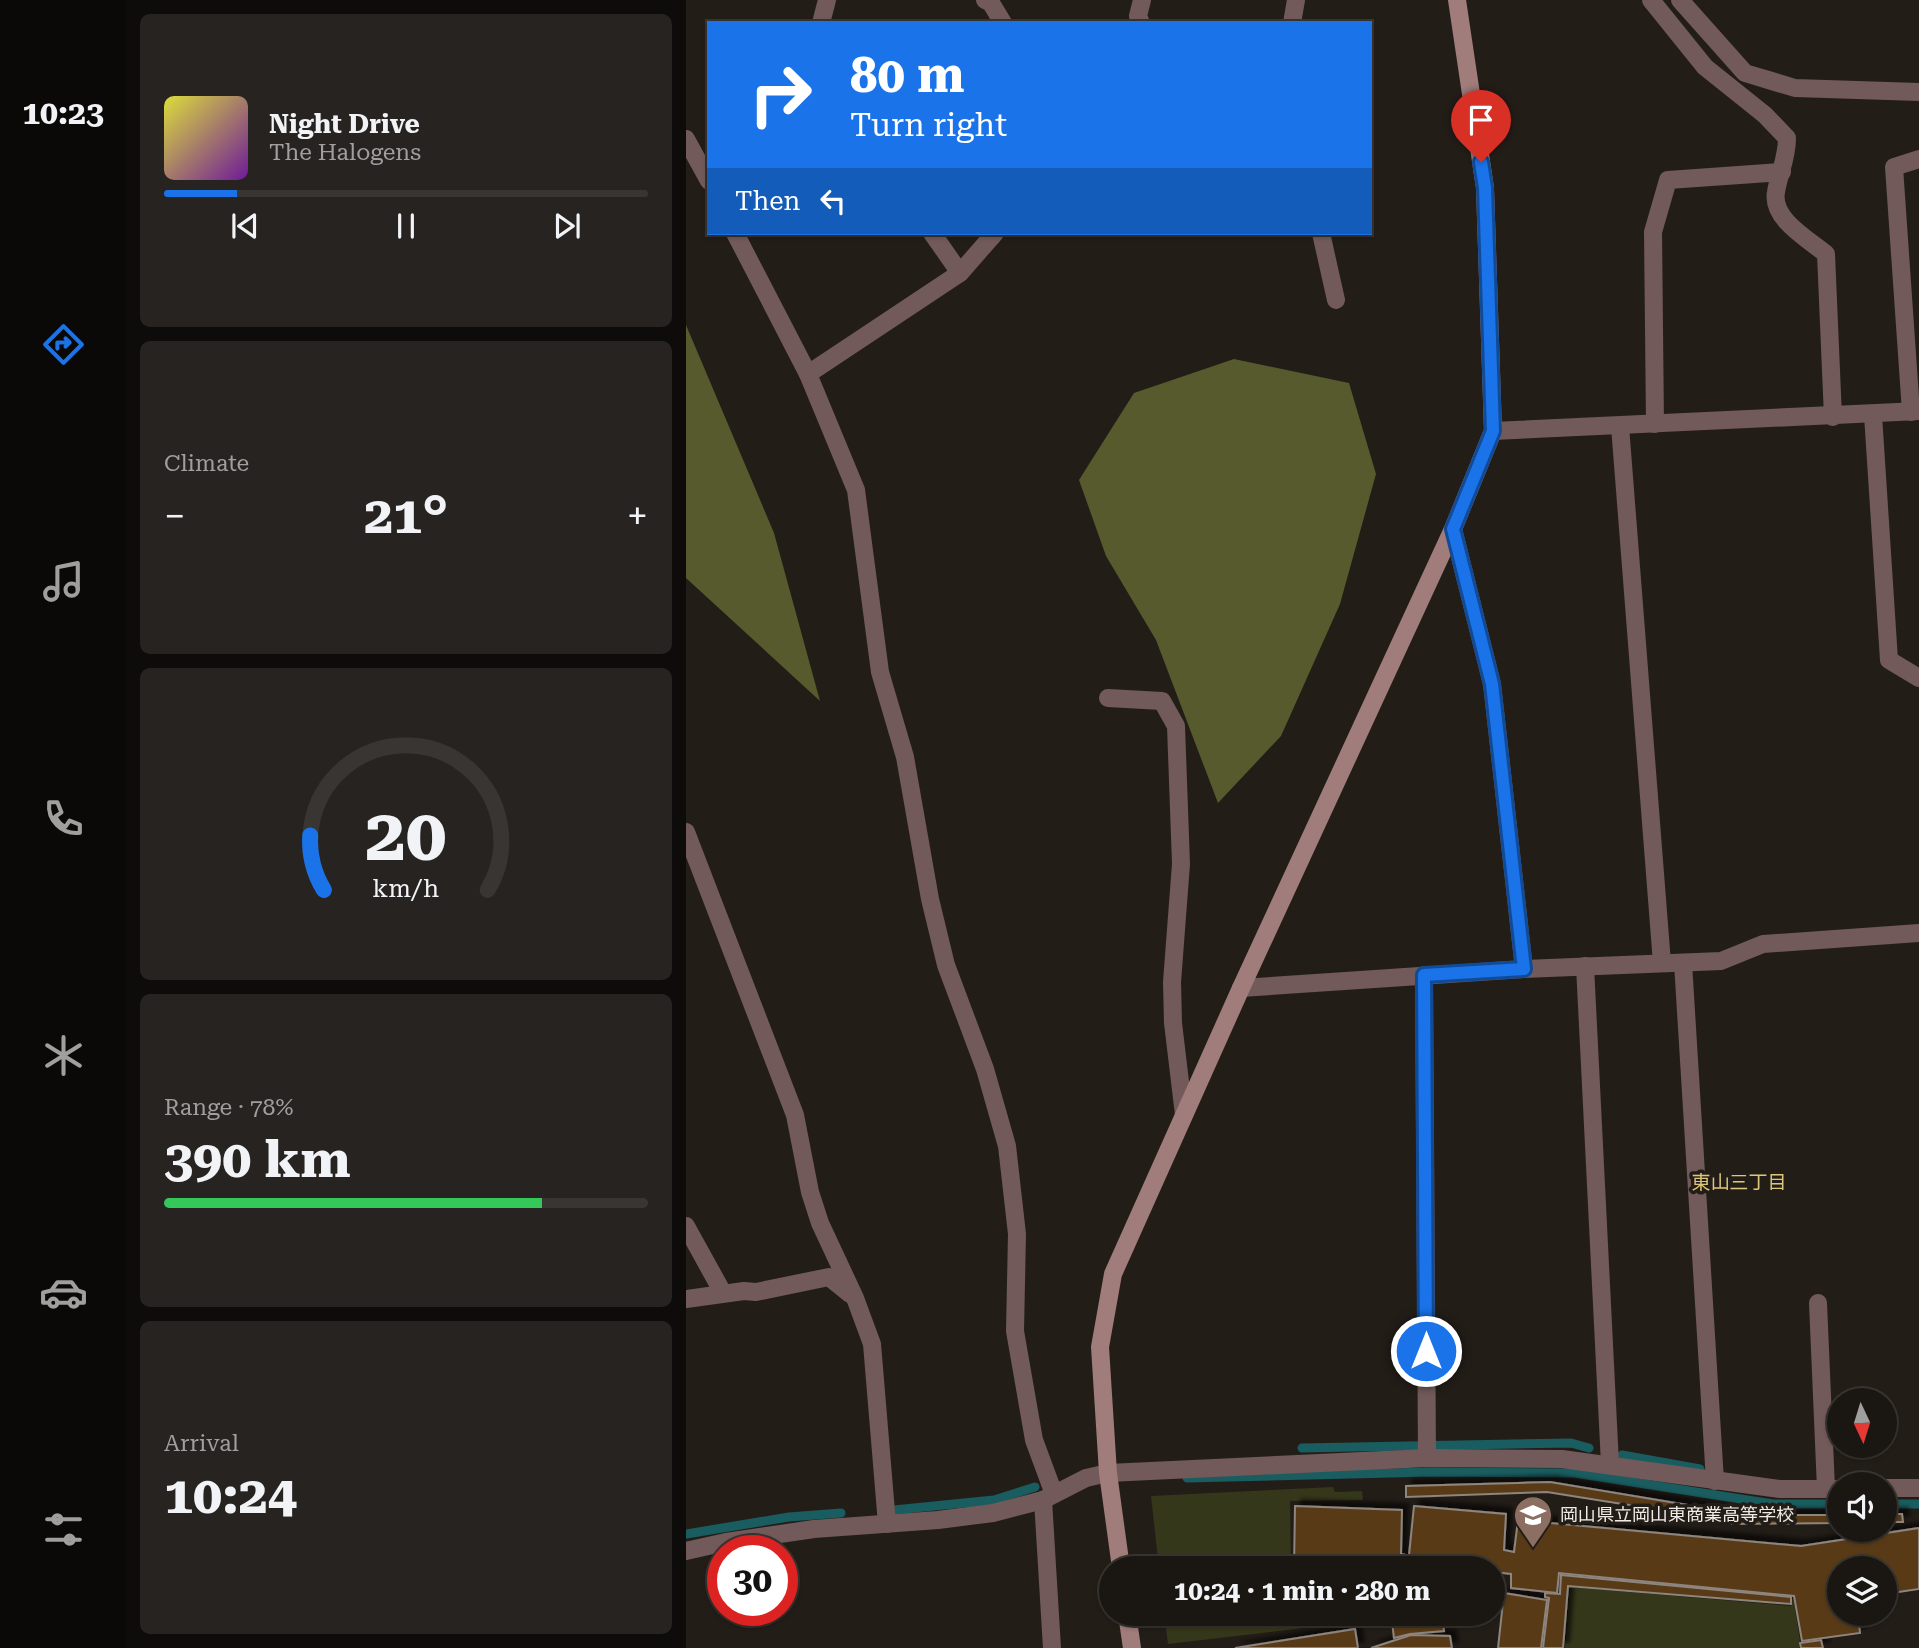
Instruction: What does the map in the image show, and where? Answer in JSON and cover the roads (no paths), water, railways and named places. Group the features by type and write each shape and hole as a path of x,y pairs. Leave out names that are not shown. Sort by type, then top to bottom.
{"street":[{"path":"822,21 827,0"},
{"path":"985,0 991,4 1002,21"},
{"path":"1140,21 1138,16 1142,0"},
{"path":"1292,21 1296,0"},
{"path":"1651,0 1705,67 1765,116 1787,138 1787,157 1775,195 1780,215 1826,254 1833,417"},
{"path":"1680,0 1745,73 1795,88 1919,92"},
{"path":"1119,1556 1108,1473 1100,1348 1113,1274 1241,988 1453,529 1493,431 1485,188 1462,2"},
{"path":"686,139 707,177"},
{"path":"1493,431 1915,412 1894,167 1919,159"},
{"path":"1655,424 1653,232 1668,180 1782,172"},
{"path":"737,235 808,374 856,490 880,672 905,757 930,898 946,965 985,1069 1007,1146 1017,1234 1015,1331 1034,1440 1049,1497 1052,1648"},
{"path":"933,235 960,273"},
{"path":"808,374 960,273 993,235"},
{"path":"1321,235 1336,300"},
{"path":"1873,415 1889,660 1919,678"},
{"path":"1619,426 1662,963"},
{"path":"1453,529 1492,684 1524,969"},
{"path":"1108,698 1162,701 1175,726 1181,864 1172,982 1173,1023 1184,1115"},
{"path":"688,842 795,1115 810,1192 820,1223 855,1298 872,1344 887,1524"},
{"path":"1241,988 1524,969 1721,961 1763,944 1919,933"},
{"path":"1683,963 1715,1481"},
{"path":"1585,966 1610,1464"},
{"path":"1424,975 1427,1458"},
{"path":"686,1226 723,1293"},
{"path":"686,1299 723,1293 756,1292 829,1277 855,1298"},
{"path":"1818,1303 1832,1472"},
{"path":"686,1551 814,1529 993,1513 1049,1497 1086,1478 1108,1473 1427,1458 1562,1459 1780,1489 1827,1489"},
{"path":"1897,1488 1919,1488"},
{"path":"1129,1626 1132,1648"}],"waterway":[{"path":"1302,1448 1571,1443 1589,1448"},
{"path":"1622,1455 1700,1469"},
{"path":"1187,1478 1431,1472 1574,1473 1773,1504 1827,1504"},
{"path":"894,1510 994,1500 1035,1487"},
{"path":"1897,1504 1919,1504"},
{"path":"686,1534 789,1517 841,1513"}],"place":[{"name":"岡山県立岡山東商業高等学校","path":"1533,1549"}],"district":[{"name":"東山三丁目","path":"1739,1182"}]}
